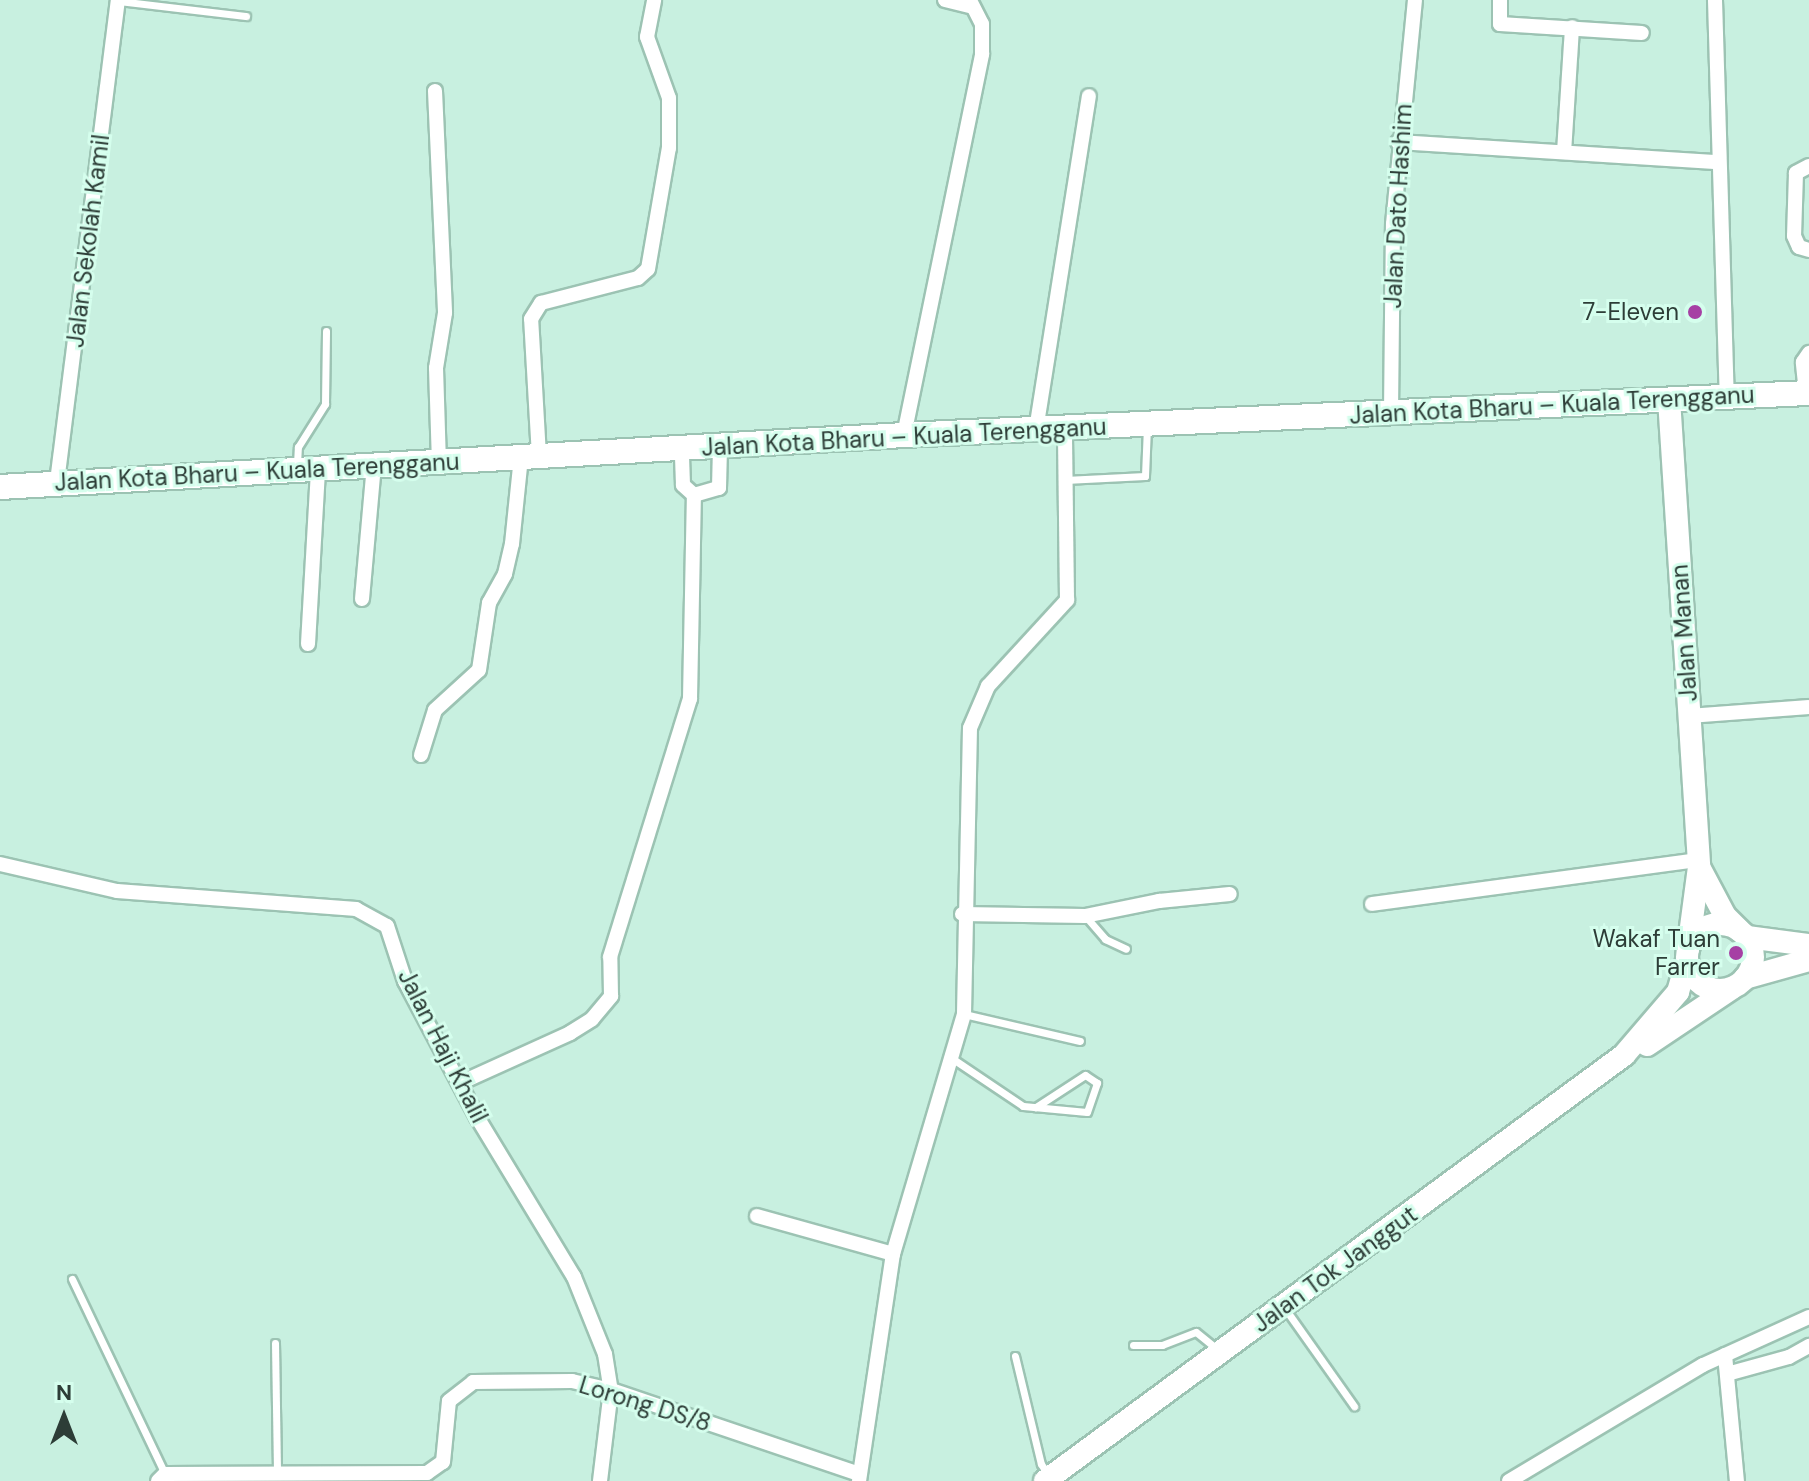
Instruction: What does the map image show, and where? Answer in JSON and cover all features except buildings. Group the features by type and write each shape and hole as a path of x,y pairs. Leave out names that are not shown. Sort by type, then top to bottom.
{"main road":[{"name":"Jalan Kota Bharu – Kuala Terengganu","path":"0,487 904,435 1808,393"},
{"name":"Jalan Manan","path":"1669,399 1699,863 1688,955"},
{"name":"Jalan Manan","path":"1699,863 1725,916 1743,934"},
{"path":"1809,945 1708,926 1688,955 1704,986 1741,982 1809,960"},
{"path":"1741,982 1753,957 1743,934"},
{"name":"Jalan Tok Janggut","path":"1624,1055 1678,992 1688,955"},
{"name":"Jalan Tok Janggut","path":"1047,1479 1285,1308 1624,1055 1741,982"}],"street":[{"name":"Jalan Sekolah Kamil","path":"57,482 118,0"},
{"path":"421,755 435,710 479,670 489,603 505,574 530,457 531,319 541,303 638,278 648,269 669,148 669,98 647,37 654,0"},
{"path":"904,435 982,54 982,24 969,3 945,0"},
{"name":"Jalan Dato Hashim","path":"1391,412 1398,142 1415,0"},
{"path":"1500,0 1500,24 1642,33"},
{"path":"1715,0 1727,397"},
{"path":"1564,152 1572,27"},
{"path":"435,91 445,313 436,368 439,462"},
{"path":"1036,430 1089,96"},
{"path":"1398,142 1718,162"},
{"path":"1809,166 1796,173 1794,236 1799,247 1809,250"},
{"path":"1808,393 1803,362 1809,353"},
{"path":"859,1477 893,1254 964,1014 962,914 970,728 988,686 1067,600 1065,428"},
{"path":"694,495 719,488 720,446"},
{"path":"460,1083 570,1033 592,1019 611,996 610,957 690,699 694,495 683,485 682,449"},
{"path":"362,599 374,465"},
{"path":"308,469 308,644"},
{"path":"1689,716 1809,707"},
{"path":"1372,904 1699,863"},
{"name":"Jalan Haji Khalil","path":"0,864 117,891 356,909 374,916 395,937 405,981 460,1083 574,1277 605,1354 611,1390 600,1481"},
{"path":"962,914 1085,916 1159,901 1230,894"},
{"path":"757,1216 893,1254"},
{"path":"1509,1481 1725,1355 1806,1318 1809,1345 1789,1357 1727,1374"},
{"path":"1725,1355 1737,1481"},
{"name":"Lorong DS/8","path":"162,1477 427,1473 438,1469 449,1401 473,1382 572,1381 611,1390 859,1477"}],"lane":[{"path":"118,0 246,16"},
{"path":"308,469 298,447 325,404 326,331"},
{"path":"1065,480 1145,476 1147,424"},
{"path":"1085,916 1105,939 1126,949"},
{"path":"964,1014 1080,1041"},
{"path":"953,1059 1023,1106 1087,1112 1097,1083 1085,1075 1036,1107"},
{"path":"72,1279 162,1477"},
{"path":"1285,1308 1354,1406"},
{"path":"1133,1345 1162,1345 1196,1332 1221,1354"},
{"path":"275,1343 277,1474"},
{"path":"1015,1356 1047,1479"}],"place":[{"name":"7-Eleven","path":"1695,312"},
{"name":"Wakaf Tuan Farrer","path":"1736,953"}]}
